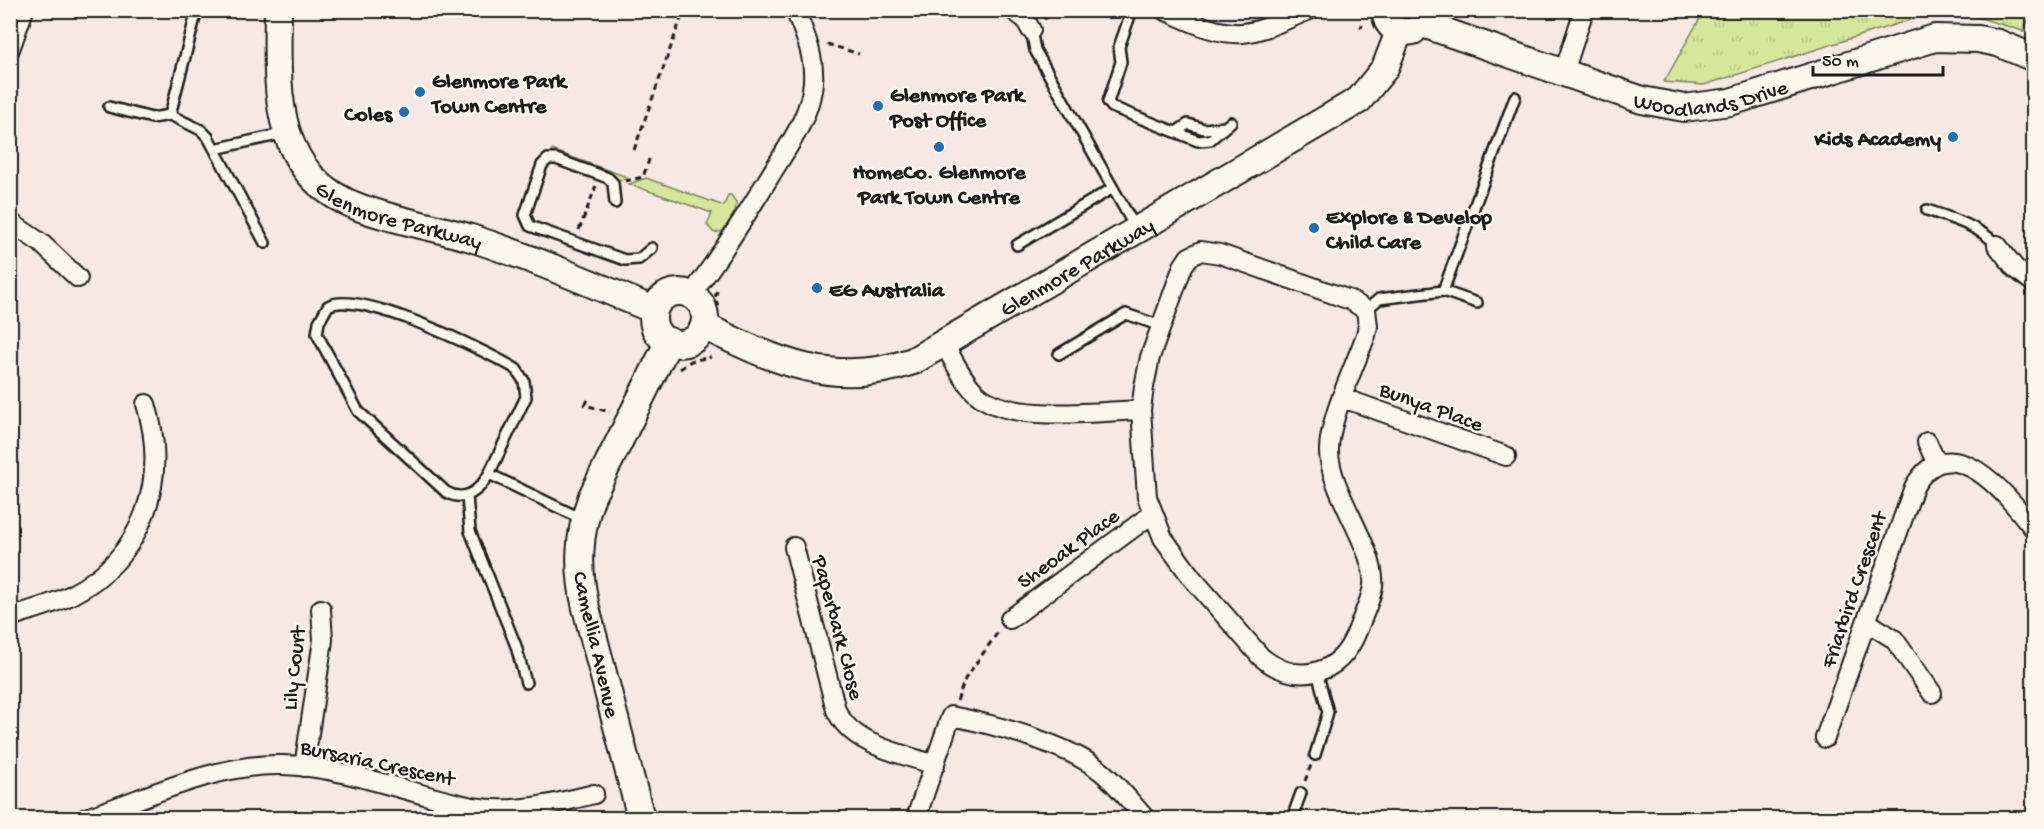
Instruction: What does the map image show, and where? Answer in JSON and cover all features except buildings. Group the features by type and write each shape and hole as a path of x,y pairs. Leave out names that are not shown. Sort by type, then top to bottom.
{"main road":[{"name":"Glenmore Parkway","path":"278,10 278,89 286,134 304,168 320,184 348,203 378,214 473,239 654,310"},
{"path":"1385,10 1389,24 1416,22"},
{"name":"Glenmore Parkway","path":"713,320 790,364 840,373 873,372 901,365 944,344 1359,100 1385,68 1416,22"},
{"name":"Woodlands Drive","path":"1416,22 1642,100 1684,108 1730,102 1935,38 1957,37 1998,43 2034,58"},
{"path":"679,291 691,295 702,304 705,313 713,320 693,340 684,344 669,341 659,334 654,326 654,310 666,296 679,291"},
{"name":"Camellia Avenue","path":"641,819 582,591 579,561 584,520 592,496 669,341"}],"street":[{"path":"691,295 725,248 797,132 806,111 812,90 813,69 808,42 795,10"},
{"path":"1012,10 1025,19 1031,30"},
{"path":"1164,10 1212,28 1242,33 1310,10"},
{"path":"1564,72 1584,10"},
{"path":"10,49 18,18"},
{"path":"10,222 41,243 78,278"},
{"path":"1997,245 2015,267 2034,283"},
{"path":"1205,251 1350,300 1366,310 1368,326 1366,335 1332,429 1329,454 1338,487 1372,569 1373,585 1352,645 1337,661 1317,672 1288,672 1273,666 1261,657 1192,578 1163,538 1152,514 1145,482 1141,410 1146,372 1185,261 1192,255 1205,251"},
{"path":"944,344 972,389 983,399 1004,409 1028,413 1141,410"},
{"name":"Bunya Place","path":"1343,398 1506,456"},
{"path":"10,617 57,601 87,585 114,562 133,537 146,508 156,459 152,425 146,404"},
{"path":"1927,442 1937,464 1954,462 1981,473 2012,501 2034,529"},
{"name":"Friarbird Crescent","path":"1825,738 1914,487 1920,477 1937,464"},
{"name":"Sheoak Place","path":"1010,619 1152,514"},
{"name":"Paperbark Close","path":"794,547 836,710 844,725 861,738 935,765"},
{"name":"Lily Court","path":"304,767 323,640 321,609"},
{"path":"1867,622 1894,639 1932,693"},
{"path":"916,819 951,716 982,722 1078,756 1104,773 1145,819"},
{"name":"Bursaria Crescent","path":"86,819 236,769 273,765 304,767 473,813 522,809 594,794"}],"lane":[{"path":"170,115 197,10"},
{"path":"1132,10 1119,47 1121,62 1108,102 1112,107 1198,141 1210,140 1228,124"},
{"path":"1031,30 1035,50 1137,231"},
{"path":"1443,291 1515,97"},
{"path":"109,107 152,118 170,115 205,133 265,243"},
{"path":"215,149 286,134"},
{"path":"615,203 612,183 608,178 556,159 548,159 542,165 525,215 530,226 625,260 639,259 652,248"},
{"path":"1017,245 1113,188"},
{"path":"1927,210 1978,230 1997,245"},
{"path":"1366,310 1379,299 1443,291 1477,303"},
{"path":"343,302 410,318 516,369 524,381 526,397 489,474 480,489 467,496 455,496 446,492 354,405 317,334 319,322 328,306 343,302"},
{"path":"1059,354 1126,314 1161,326"},
{"path":"489,474 584,520"},
{"path":"467,496 470,531 516,646 526,683"},
{"path":"1315,755 1329,712 1317,672"},
{"path":"1292,819 1301,793"}],"path":[{"path":"634,150 684,10"},
{"path":"1046,18 1060,10"},
{"path":"827,44 859,54"},
{"path":"627,180 643,177 650,157"},
{"path":"579,230 595,186 606,184"},
{"path":"713,320 718,287"},
{"path":"677,371 691,361 711,357"},
{"path":"588,400 585,405 613,414"},
{"path":"951,716 965,679 992,638 1010,619"},
{"path":"1301,793 1315,755"}],"green space":[{"path":"1957,10 2033,10 2023,31 1957,11"},
{"path":"1704,11 1938,11 1704,85 1664,82"},
{"path":"552,150 627,177 627,179 618,180 605,171 551,152"},
{"path":"646,178 724,206 728,195 731,195 736,202 735,212 723,231 714,233 707,225 712,213 629,184"}],"place":[{"name":"Glenmore Park Town Centre","path":"420,92"},
{"name":"Glenmore Park Post Office","path":"878,106"},
{"name":"Coles","path":"404,112"},
{"name":"Kids Academy","path":"1953,137"},
{"name":"HomeCo. Glenmore Park Town Centre","path":"939,147"},
{"name":"Explore & Develop Child Care","path":"1314,228"},
{"name":"EG Australia","path":"817,288"}]}
